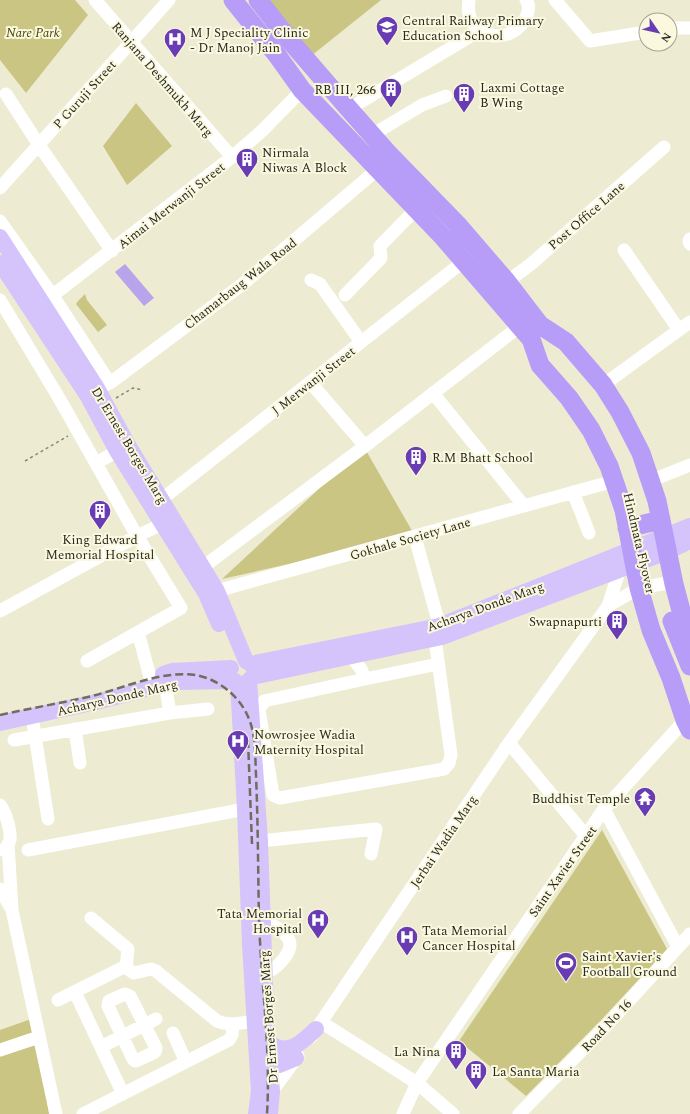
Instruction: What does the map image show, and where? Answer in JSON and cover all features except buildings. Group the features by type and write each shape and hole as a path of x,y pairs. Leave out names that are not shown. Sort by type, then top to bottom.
{"highway":[{"path":"233,0 277,55 302,90 416,208 530,330 566,342 603,385 620,412 641,453 650,481 664,537 673,582 683,618 690,635"},
{"path":"258,0 292,43 349,109 458,224 507,282 530,330 540,365 569,398 591,430 609,466 624,510 627,528 629,561 639,588 651,630 671,678 687,725"},
{"name":"Hindmata Flyover","path":"530,330 586,384 610,418 630,457 646,504 662,587 672,622 690,666"},
{"name":"Hindmata Flyover","path":"549,349 600,424 619,462 634,508 651,590 661,626 690,699"},
{"path":"627,528 664,537"}],"main road":[{"name":"Dr Ernest Borges Marg","path":"0,237 98,388 123,448 168,524 212,592 242,672 260,841 254,873 258,1031 263,1058 266,1091"},
{"name":"Dr Ernest Borges Marg","path":"0,263 43,303"},
{"name":"Dr Ernest Borges Marg","path":"123,448 162,499 168,524"},
{"name":"Acharya Donde Marg","path":"0,712 71,702 170,679 242,672 351,656 439,634 629,561 664,537 690,526"},
{"name":"Acharya Donde Marg","path":"664,537 690,541"},
{"name":"Acharya Donde Marg","path":"242,672 439,634 629,561"},
{"name":"Dr Ernest Borges Marg","path":"242,672 245,809 262,921 264,972 258,1031"},
{"name":"Acharya Donde Marg","path":"0,723 32,716 150,677 170,679"},
{"path":"258,1031 273,1044 278,1047 288,1049 299,1043 318,1025"},
{"path":"263,1058 279,1064 296,1058"},
{"path":"266,1091 270,1114"},
{"name":"Jerbai Wadia Marg","path":"256,1114 266,1091"}],"street":[{"name":"Ranjana Deshmukh Marg","path":"95,0 232,157"},
{"name":"P Guruji Street","path":"0,188 169,0"},
{"path":"469,0 468,5 470,15 479,31 490,35 500,36 510,34 518,29 524,21 528,12 528,3 526,0"},
{"path":"556,0 590,41 638,33"},
{"path":"678,28 690,28"},
{"path":"349,109 479,31"},
{"name":"Aimai Merwanji Street","path":"43,303 232,157 263,130 302,90"},
{"path":"6,94 112,251"},
{"path":"372,135 422,105 446,96"},
{"name":"Post Office Lane","path":"507,282 531,264 664,147"},
{"name":"Chamarbaug Wala Road","path":"98,388 244,283 378,169"},
{"path":"345,295 381,258 380,246 416,208"},
{"path":"0,221 43,303"},
{"path":"690,239 690,244"},
{"path":"603,385 685,326 624,250"},
{"name":"J Merwanji Street","path":"162,499 464,261"},
{"path":"310,280 320,284 361,342"},
{"path":"0,300 59,398 137,536 181,608 87,661"},
{"path":"199,571 433,393 530,330"},
{"path":"310,382 364,446"},
{"path":"433,393 524,506"},
{"path":"96,463 123,448"},
{"path":"650,481 690,465"},
{"name":"Gokhale Society Lane","path":"212,592 614,481"},
{"path":"573,492 589,533"},
{"path":"0,611 137,536 168,524"},
{"path":"415,537 439,634 438,664 451,755 449,762 444,769 280,798 273,795 259,710 264,701 438,664"},
{"name":"Jerbai Wadia Marg","path":"266,1091 296,1058 509,743 608,606 629,561"},
{"path":"608,606 639,588 673,582"},
{"path":"138,632 150,677"},
{"path":"351,656 361,669 365,679"},
{"path":"170,679 170,713"},
{"path":"14,740 170,713 208,709"},
{"path":"32,716 48,819"},
{"name":"Saint Xavier Street","path":"403,1114 417,1083 604,809 687,725"},
{"path":"75,729 80,763"},
{"path":"509,743 586,836"},
{"path":"0,805 4,811 8,824 10,839 4,848 12,910 56,1114"},
{"path":"28,850 245,809"},
{"path":"604,809 678,947"},
{"path":"260,841 376,829 371,854"},
{"path":"0,889 12,910"},
{"path":"91,918 128,949 126,968"},
{"path":"262,921 281,931 289,938 290,946 287,955 280,964 264,972"},
{"name":"Road No 16","path":"520,1114 607,1024 690,934"},
{"path":"58,1000 122,968 126,968 134,973 151,969 156,971 217,1021 224,1024 233,1024 258,1031"},
{"path":"75,992 123,1094"},
{"path":"125,994 130,996 150,1022 156,1048 155,1052 135,1061 108,1006 109,1001 125,994"},
{"path":"101,1047 150,1022"},
{"path":"83,1114 229,1040 232,1035 233,1024"},
{"path":"318,1025 417,1083 453,1114"},
{"path":"173,1033 186,1062"},
{"path":"0,1050 39,1037"}],"green space":[{"name":"Nare Park","path":"0,0 75,0 88,15 26,93 0,60"},
{"path":"267,0 381,0 311,56"},
{"path":"136,103 172,146 127,185 103,146"},
{"path":"85,294 87,300 107,325 98,332 76,304"},
{"path":"364,447 415,536 222,579"},
{"name":"Saint Xavier's Football Ground","path":"602,830 667,949 603,1018 526,1096 459,1041"},
{"path":"34,1018 49,1114 0,1114 0,1030"}],"shaded area":[{"path":"125,264 154,298 144,306 115,272"}],"railway":[{"path":"0,715 92,696 146,680 187,674 208,678 223,686 236,697 241,704 249,719 255,746 259,919 268,1065 267,1114"},
{"path":"248,740 252,844"}],"place":[{"name":"Central Railway Primary Education School","path":"387,46"},
{"name":"M J Speciality Clinic - Dr Manoj Jain","path":"175,58"},
{"name":"RB III, 266","path":"391,108"},
{"name":"Laxmi Cottage B Wing","path":"464,114"},
{"name":"Nirmala Niwas A Block","path":"247,178"},
{"name":"R.M Bhatt School","path":"416,476"},
{"name":"King Edward Memorial Hospital","path":"100,530"},
{"name":"Swapnapurti","path":"617,640"},
{"name":"Nowrosjee Wadia Maternity Hospital","path":"238,760"},
{"name":"Buddhist Temple","path":"645,818"},
{"name":"Tata Memorial Hospital","path":"318,940"},
{"name":"Tata Memorial Cancer Hospital","path":"407,956"},
{"name":"Saint Xavier's Football Ground","path":"566,982"},
{"name":"La Nina","path":"456,1070"},
{"name":"La Santa Maria","path":"476,1090"}]}
